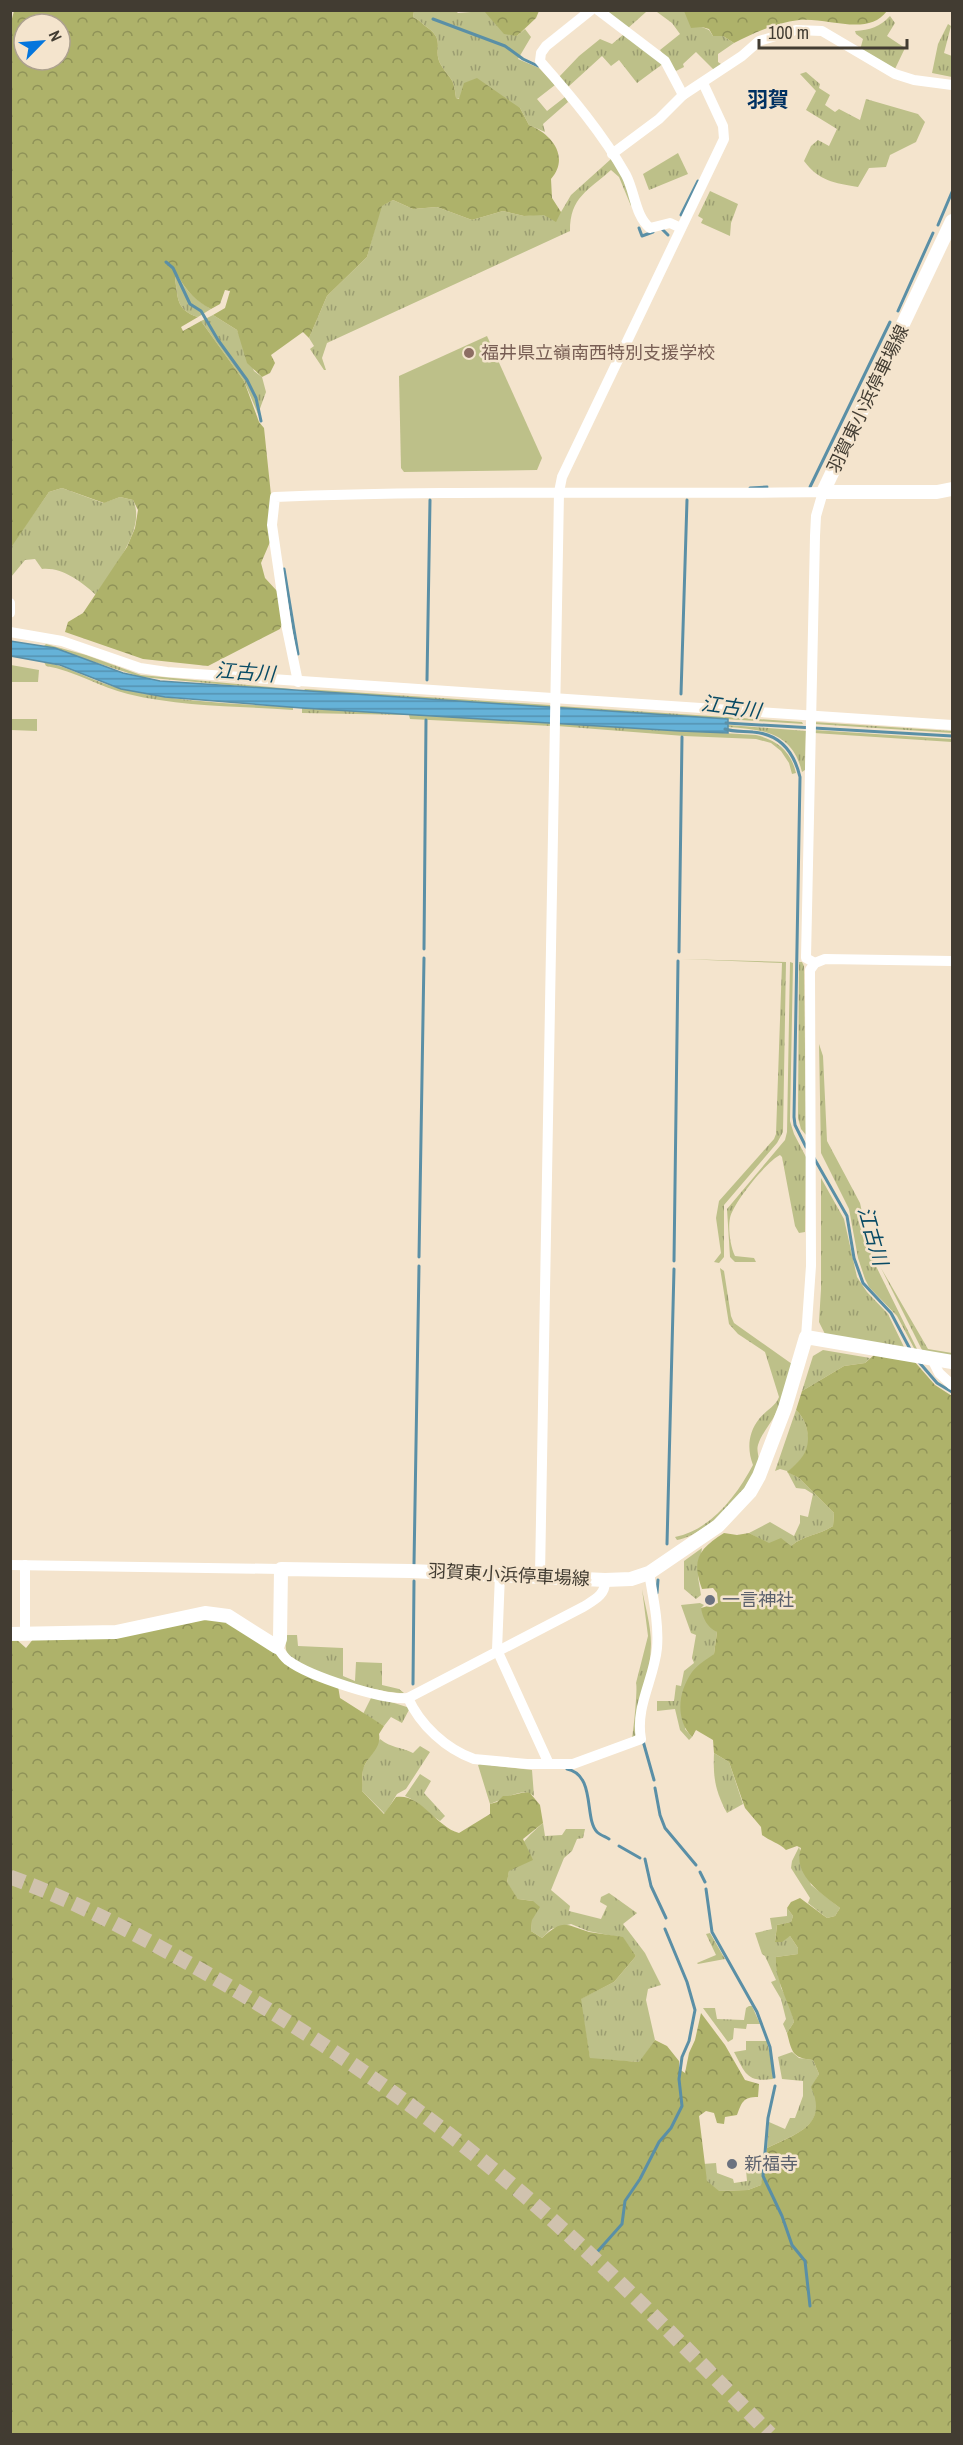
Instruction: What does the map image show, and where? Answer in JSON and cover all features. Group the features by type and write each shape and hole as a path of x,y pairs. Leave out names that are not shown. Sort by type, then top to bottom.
{"main road":[{"name":"羽賀東小浜停車場線","path":"952,221 823,492 937,492 952,489"},
{"name":"羽賀東小浜停車場線","path":"281,1569 500,1574 605,1580 631,1579 649,1573 718,1526 750,1492 763,1467 785,1408 806,1337"},
{"path":"806,1337 952,1362"},
{"path":"10,1634 116,1632 205,1612 228,1616 277,1647 280,1639 281,1569"}],"street":[{"path":"591,10 546,46 541,53 540,61 572,98 627,177 642,222 650,228 670,223 684,223"},
{"path":"598,10 665,61 683,95"},
{"path":"612,154 659,119 683,95 742,56 759,40 781,33 810,29 832,35 895,74 914,80 952,85"},
{"path":"540,1576 559,492 562,477 725,133 703,83"},
{"path":"298,682 287,629 272,525 275,497 559,492 692,494 823,492 815,526 806,958 815,963"},
{"path":"10,603 10,613"},
{"path":"10,632 83,647 140,668 810,723 952,725"},
{"path":"806,1337 811,1294 810,970 815,963 830,959 952,961"},
{"path":"932,1359 939,1373 952,1384"},
{"path":"10,1565 281,1569"},
{"path":"25,1565 25,1635"},
{"path":"408,1698 434,1733 466,1756 496,1761 549,1764 583,1762 642,1739 640,1719 657,1649 655,1610 649,1573"},
{"path":"500,1574 497,1650 549,1764"},
{"path":"277,1647 286,1660 314,1674 386,1697 408,1698 589,1603 606,1589 605,1580"}],"green space":[{"path":"455,10 458,13 484,11 517,36 525,29 531,37 518,59 539,68 555,85 537,99 547,111 565,97 568,102 543,124 545,132 529,125 520,108 456,98 453,83 439,60 436,37 413,17 414,11"},
{"path":"14,11 414,11 413,17 428,28 438,41 439,60 453,83 456,98 459,99 464,83 477,78 520,108 529,125 551,140 556,147 559,163 551,179 552,198 561,212 556,222 544,215 524,216 503,211 472,220 437,207 413,209 393,200 382,206 367,257 327,296 309,338 303,332 271,355 275,363 270,373 262,377 247,363 237,330 213,315 225,308 230,291 225,290 220,304 211,309 192,296 178,276 175,278 179,302 186,311 198,317 181,327 183,331 201,321 244,381 259,422 264,428 271,495 270,542 261,563 265,578 277,591 282,624 280,629 208,666 143,659 65,632 68,622 83,613 127,547 135,528 138,510 133,500 120,497 104,503 62,488 49,492 12,546 11,551 10,26 12,18 12,72 72,72 72,12"},
{"path":"484,11 539,11 536,18 517,36 504,34"},
{"path":"603,11 684,11 702,27 709,30 713,36 723,36 734,43 718,54 718,62 724,66 716,72 696,52 683,64 684,67 676,71 660,50 680,34 672,23 657,12 646,12 627,29"},
{"path":"684,11 887,11 879,19 869,23 790,21 766,28 734,43 723,36 713,36 709,29 691,28"},
{"path":"890,16 895,23 887,36 905,48 895,69 860,50 863,39 855,31 874,27"},
{"path":"948,24 951,26 944,53 952,56 952,77 932,73 938,44"},
{"path":"624,34 664,63 637,83 619,60 611,66 602,56 568,87 559,77 579,56 600,39 612,44"},
{"path":"806,72 820,84 819,88 830,95 825,105 835,112 839,109 860,120 866,99 918,114 925,122 916,142 890,155 886,167 869,168 858,187 821,177 804,161 811,146 818,140 829,146 837,129 806,110 816,91 800,74"},
{"path":"678,153 688,174 649,190 643,174"},
{"path":"611,159 621,174 632,202 631,206 619,177 611,170 577,202 573,210 570,231 327,343 322,358 326,370 324,370 310,349 314,346 309,338 327,296 367,257 381,206 393,200 413,209 437,207 472,220 503,211 524,216 561,212 571,195"},
{"path":"710,191 738,204 731,223 730,236 701,223 703,219 698,216"},
{"path":"178,276 192,295 211,309 198,317 182,307 175,278"},
{"path":"213,315 237,330 254,371 262,377 266,392 258,414 244,381 201,321"},
{"path":"487,336 542,458 537,470 404,472 401,468 399,376"},
{"path":"62,488 103,503 120,497 133,500 136,511 131,536 118,562 96,595 64,573 42,569 35,559 25,560 11,577 11,546 49,492"},
{"path":"46,644 86,655 141,675 292,689 293,691 141,677 44,646"},
{"path":"44,662 64,667 103,683 144,693 208,702 293,707 293,710 189,704 148,698 118,691 46,666"},
{"path":"11,665 39,670 38,682 11,682"},
{"path":"305,689 550,705 551,708 303,692"},
{"path":"559,706 802,722 803,724 558,708"},
{"path":"302,708 551,722 551,726 410,719 409,715 302,713"},
{"path":"11,719 37,719 37,731 11,730"},
{"path":"814,722 952,731 952,733 814,724"},
{"path":"557,723 756,735 777,743 791,758 796,773 792,774 789,763 781,751 771,743 756,739 557,726"},
{"path":"728,725 806,731 805,770 802,772 797,759 784,741 765,732 728,727"},
{"path":"814,730 952,739 952,742 814,733"},
{"path":"681,959 786,962 783,1132 777,1143 724,1205 724,1257 719,1263 714,1262 721,1253 716,1218 719,1201 776,1134 782,963"},
{"path":"790,962 793,963 790,1121 806,1157 805,1232 799,1233 795,1226 780,1155 759,1174 732,1211 729,1232 735,1256 754,1258 756,1262 735,1262 730,1257 727,1209 785,1140 787,1132"},
{"path":"799,962 802,962 804,966 806,1135 801,1129 798,1118"},
{"path":"819,1044 823,1056 827,1141 860,1203 872,1258 917,1349 915,1350 897,1316 869,1287 865,1279 858,1258 849,1209 821,1153"},
{"path":"821,1178 844,1219 857,1277 867,1292 888,1314 904,1347 826,1336 819,1322"},
{"path":"720,1268 724,1271 734,1323 792,1364 779,1407 758,1445 758,1463 746,1487 713,1521 701,1530 677,1540 675,1537 700,1527 722,1510 739,1488 753,1465 749,1447 753,1430 759,1419 779,1397 765,1352 738,1334 729,1324"},
{"path":"881,1268 928,1349 952,1353 952,1357 922,1350"},
{"path":"823,1350 870,1358 865,1363 844,1366 802,1391 813,1356"},
{"path":"874,1355 914,1361 935,1385 952,1396 952,2434 11,2434 11,1639 17,1640 26,1648 34,1638 215,1616 338,1686 340,1698 384,1726 379,1734 376,1749 363,1770 362,1791 384,1814 396,1797 405,1797 421,1805 443,1824 459,1833 490,1814 490,1804 497,1802 503,1796 530,1793 540,1805 543,1823 523,1839 533,1860 509,1871 507,1882 518,1899 533,1901 540,1907 532,1920 531,1931 542,1938 560,1925 565,1925 589,1932 623,1937 636,1956 614,1982 581,1999 590,2058 639,2062 655,2040 667,2046 679,2061 679,2069 685,2073 701,2013 725,2045 745,2080 759,2084 758,2097 746,2099 737,2115 725,2117 724,2124 717,2123 714,2113 706,2111 699,2116 707,2181 719,2191 748,2190 761,2185 767,2148 806,2127 816,2111 811,2087 819,2074 813,2060 797,2056 792,2049 787,2033 794,2022 776,1966 776,1957 798,1954 798,1948 790,1936 782,1942 775,1942 777,1925 791,1922 793,1916 787,1908 791,1902 800,1898 827,1918 835,1916 840,1908 817,1890 804,1875 799,1858 801,1848 797,1846 786,1850 762,1835 761,1827 745,1808 729,1762 714,1753 713,1740 696,1730 692,1737 683,1722 680,1705 687,1680 694,1669 714,1654 717,1632 706,1622 701,1608 718,1603 717,1593 713,1588 702,1589 697,1570 698,1562 708,1544 724,1533 737,1535 749,1533 769,1543 781,1538 791,1546 833,1526 834,1513 799,1478 787,1472 803,1456 808,1439 807,1428 796,1410 802,1391 844,1366 865,1363"},
{"path":"796,1410 807,1428 808,1445 804,1456 788,1472 799,1478 834,1513 833,1526 791,1546 769,1544 749,1533 770,1522 794,1536 800,1523 800,1515 808,1517 813,1494 805,1489 796,1488 787,1471 780,1469 775,1471"},
{"path":"702,1548 698,1577 701,1595 696,1599 684,1589 684,1561"},
{"path":"642,1589 651,1644 636,1735 632,1738 636,1683 648,1636"},
{"path":"700,1603 704,1605 701,1608 717,1632 714,1654 685,1729 692,1737 689,1740 680,1730 675,1709 657,1711 657,1701 674,1701 676,1685 681,1686 684,1671 694,1663 692,1658 696,1635 691,1633 681,1605"},
{"path":"286,1635 297,1635 298,1646 343,1648 343,1676 355,1681 356,1662 382,1663 382,1685 399,1689 404,1693 362,1686 311,1670 288,1655"},
{"path":"372,1696 410,1708 402,1723 391,1717 384,1726 363,1714"},
{"path":"380,1739 413,1753 420,1746 430,1752 406,1789 397,1794 385,1814 362,1791 363,1768"},
{"path":"714,1753 729,1762 743,1804 727,1813 716,1784"},
{"path":"478,1765 532,1770 534,1796 525,1792 519,1793 490,1804"},
{"path":"420,1774 431,1781 424,1793 445,1816 440,1821 405,1796"},
{"path":"543,1823 545,1836 562,1835 566,1829 585,1829 583,1838 577,1839 572,1851 564,1858 551,1890 570,1906 569,1911 601,1919 607,1906 600,1902 601,1897 609,1893 637,1913 623,1924 645,1953 661,1985 648,1989 646,2000 655,2040 640,2062 590,2059 580,1999 614,1982 636,1956 623,1938 588,1931 571,1924 551,1929 542,1938 531,1931 533,1901 518,1899 507,1883 514,1856 529,1836"},
{"path":"799,1847 811,1885 840,1908 835,1916 827,1918 808,1903 810,1898 791,1868"},
{"path":"787,1908 793,1916 791,1922 777,1925 775,1941 790,1936 798,1948 798,1954 776,1957 781,1988 789,2002 794,2022 787,2033 783,2024 786,2019 781,1999 771,1982 776,1980 762,1954 755,1933 772,1929 770,1918 787,1916"},
{"path":"710,1933 725,1959 698,1964 716,1955 706,1934"},
{"path":"752,2006 760,2024 747,2024 746,2029 734,2028 733,2039 728,2042 703,2008 715,2008 717,2019 744,2020 746,2008"},
{"path":"746,2041 767,2041 773,2079 757,2079 744,2070 734,2052 746,2050"},
{"path":"792,2052 799,2058 813,2060 819,2074 812,2087 816,2100 816,2111 813,2120 806,2127 767,2148 769,2122 785,2129 790,2118 795,2118 803,2096 803,2081 782,2079 778,2057"},
{"path":"716,2163 717,2173 733,2179 734,2183 747,2181 746,2170 758,2169 765,2172 761,2185 748,2190 718,2191 707,2182 703,2164"}],"water":[{"path":"10,641 55,648 123,673 160,681 728,719 728,733 302,708 165,697 121,689 60,665 11,656"}],"waterway":[{"path":"433,19 505,46 538,66"},
{"path":"681,215 698,181"},
{"path":"938,225 952,192"},
{"path":"639,228 642,236 653,232"},
{"path":"662,229 668,235"},
{"path":"898,311 933,233"},
{"path":"166,262 173,268 190,304 201,311 218,340 247,380 256,398 261,421"},
{"path":"810,487 890,322"},
{"path":"750,488 767,487"},
{"path":"427,680 430,500"},
{"path":"681,694 687,500"},
{"path":"284,569 298,654"},
{"path":"424,949 426,720"},
{"path":"726,723 952,736"},
{"name":"江古川","path":"725,729 771,736 790,752 800,777 794,1117 795,1125 806,1147"},
{"path":"679,952 682,737"},
{"path":"419,1257 424,958"},
{"path":"674,1261 678,961"},
{"name":"江古川","path":"814,1158 847,1216 854,1258 863,1283 891,1313 910,1349"},
{"path":"414,1564 419,1266"},
{"path":"667,1544 674,1269"},
{"name":"江古川","path":"919,1362 937,1383 952,1392"},
{"path":"657,1593 658,1580"},
{"path":"413,1684 414,1581"},
{"path":"643,1741 654,1780"},
{"path":"567,1769 576,1773 582,1780 586,1788 593,1826 598,1833 609,1839"},
{"path":"655,1788 665,1828 696,1865"},
{"path":"619,1846 640,1858"},
{"path":"645,1859 651,1886 666,1918"},
{"path":"700,1872 705,1882"},
{"path":"706,1889 712,1932 757,2012 770,2047 774,2077"},
{"path":"590,2260 622,2224 625,2201 640,2179 659,2142 671,2128 682,2106 679,2079 682,2057 689,2041 695,2010 687,1982 665,1929"},
{"path":"775,2086 768,2118 763,2176 782,2216 792,2245 805,2261 810,2306"}],"tunnel":[{"path":"10,1877 83,1908 199,1969 326,2046 407,2103 486,2163 588,2252 770,2434"}],"place":[{"name":"福井県立嶺南西特別支援学校","path":"469,353"},
{"name":"一言神社","path":"710,1600"},
{"name":"新福寺","path":"732,2164"}],"district":[{"name":"羽賀","path":"768,100"}]}
